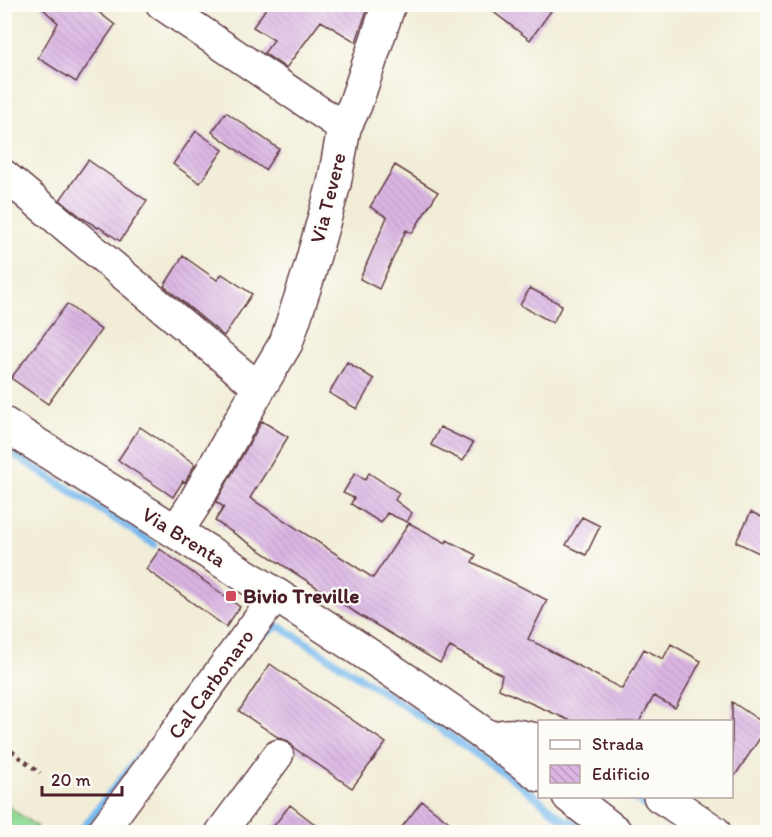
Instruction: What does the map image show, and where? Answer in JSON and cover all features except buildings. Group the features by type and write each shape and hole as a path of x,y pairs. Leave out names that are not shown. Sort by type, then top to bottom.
{"street":[{"path":"161,4 345,128"},
{"name":"Via Tevere","path":"176,532 194,506 286,343 334,184 345,128 389,4"},
{"path":"4,176 259,388"},
{"name":"Via Brenta","path":"4,424 277,594 427,694 538,774"},
{"name":"Cal Carbonaro","path":"106,831 277,594"},
{"path":"492,740 510,735 538,741"},
{"path":"221,832 278,755"},
{"path":"571,798 615,832"},
{"path":"663,798 714,832"}],"path":[{"path":"4,745 40,773"}],"green space":[{"path":"5,804 37,827 33,832 5,832"}],"waterway":[{"path":"4,448 154,544"},
{"path":"266,633 276,627 281,627 433,724 516,781 564,820 582,823 582,832"},
{"path":"80,832 140,755"},
{"path":"634,798 684,832"}],"place":[{"name":"Bivio Treville","path":"231,596"}]}
